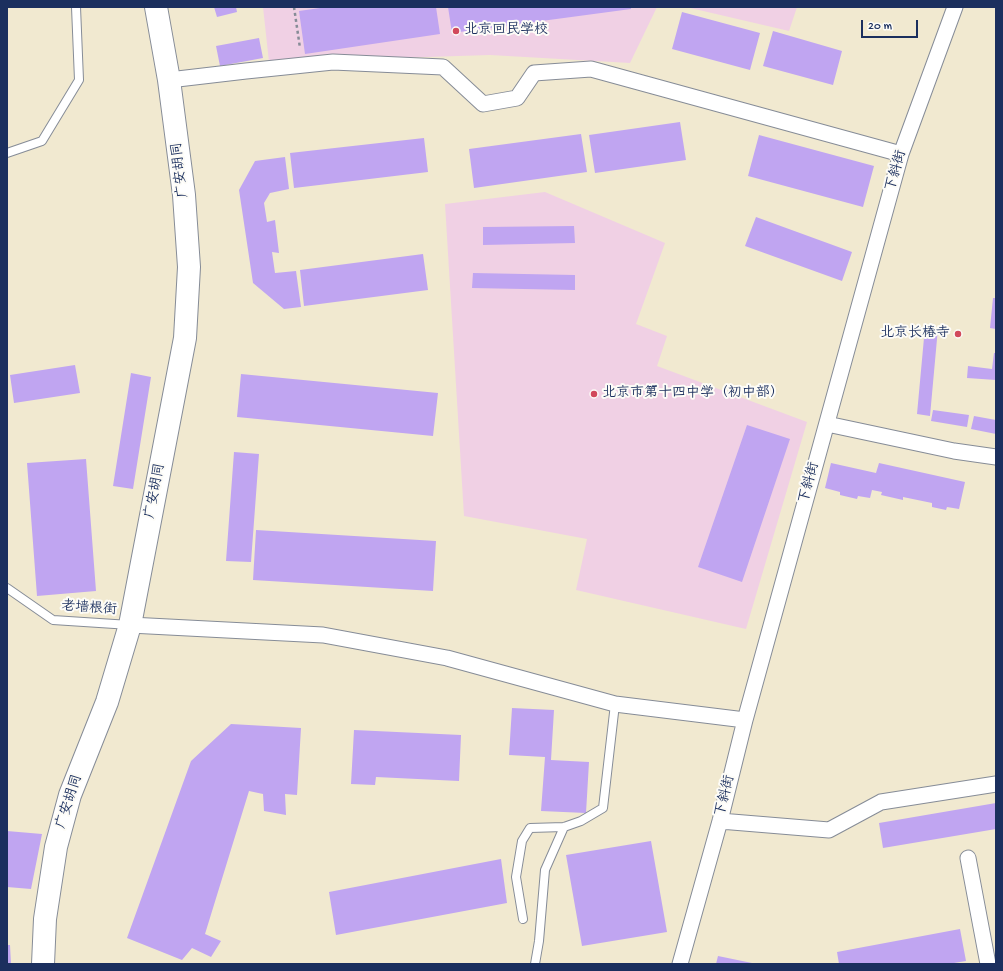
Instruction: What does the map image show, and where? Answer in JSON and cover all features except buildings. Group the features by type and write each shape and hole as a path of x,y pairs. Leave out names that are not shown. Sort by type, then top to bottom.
{"street":[{"name":"广安胡同","path":"43,964 45,919 56,847 70,795 107,702 130,625 185,338 189,267 184,194 169,80 156,7"},
{"name":"下斜街","path":"680,964 720,821 745,720 901,154 955,7"},
{"path":"169,80 333,62 443,67 484,104 517,98 534,73 591,69 901,154"},
{"path":"827,424 954,451 996,457"},
{"path":"130,625 323,635 447,658 615,704 745,720"},
{"path":"720,821 829,830 881,802 996,784"},
{"path":"968,858 988,964"}],"lane":[{"path":"7,153 42,142 79,80 76,7"},
{"name":"老墙根街","path":"7,588 53,620 130,625"},
{"path":"523,919 516,877 522,841 530,828 564,827 581,821 603,808 615,704"},
{"path":"535,964 539,941 545,870 564,827"}],"path":[{"path":"294,7 302,65"}],"shaded area":[{"name":"北京回民学校","path":"263,7 657,7 630,63 490,55 269,62"},
{"path":"686,7 797,7 789,31"},
{"name":"北京市第十四中学（初中部）","path":"545,192 665,243 636,324 667,336 657,366 807,422 746,629 576,590 587,539 464,516 445,204"}],"place":[{"name":"北京回民学校","path":"456,31"},
{"name":"北京长椿寺","path":"958,334"},
{"name":"北京市第十四中学（初中部）","path":"594,394"}]}
